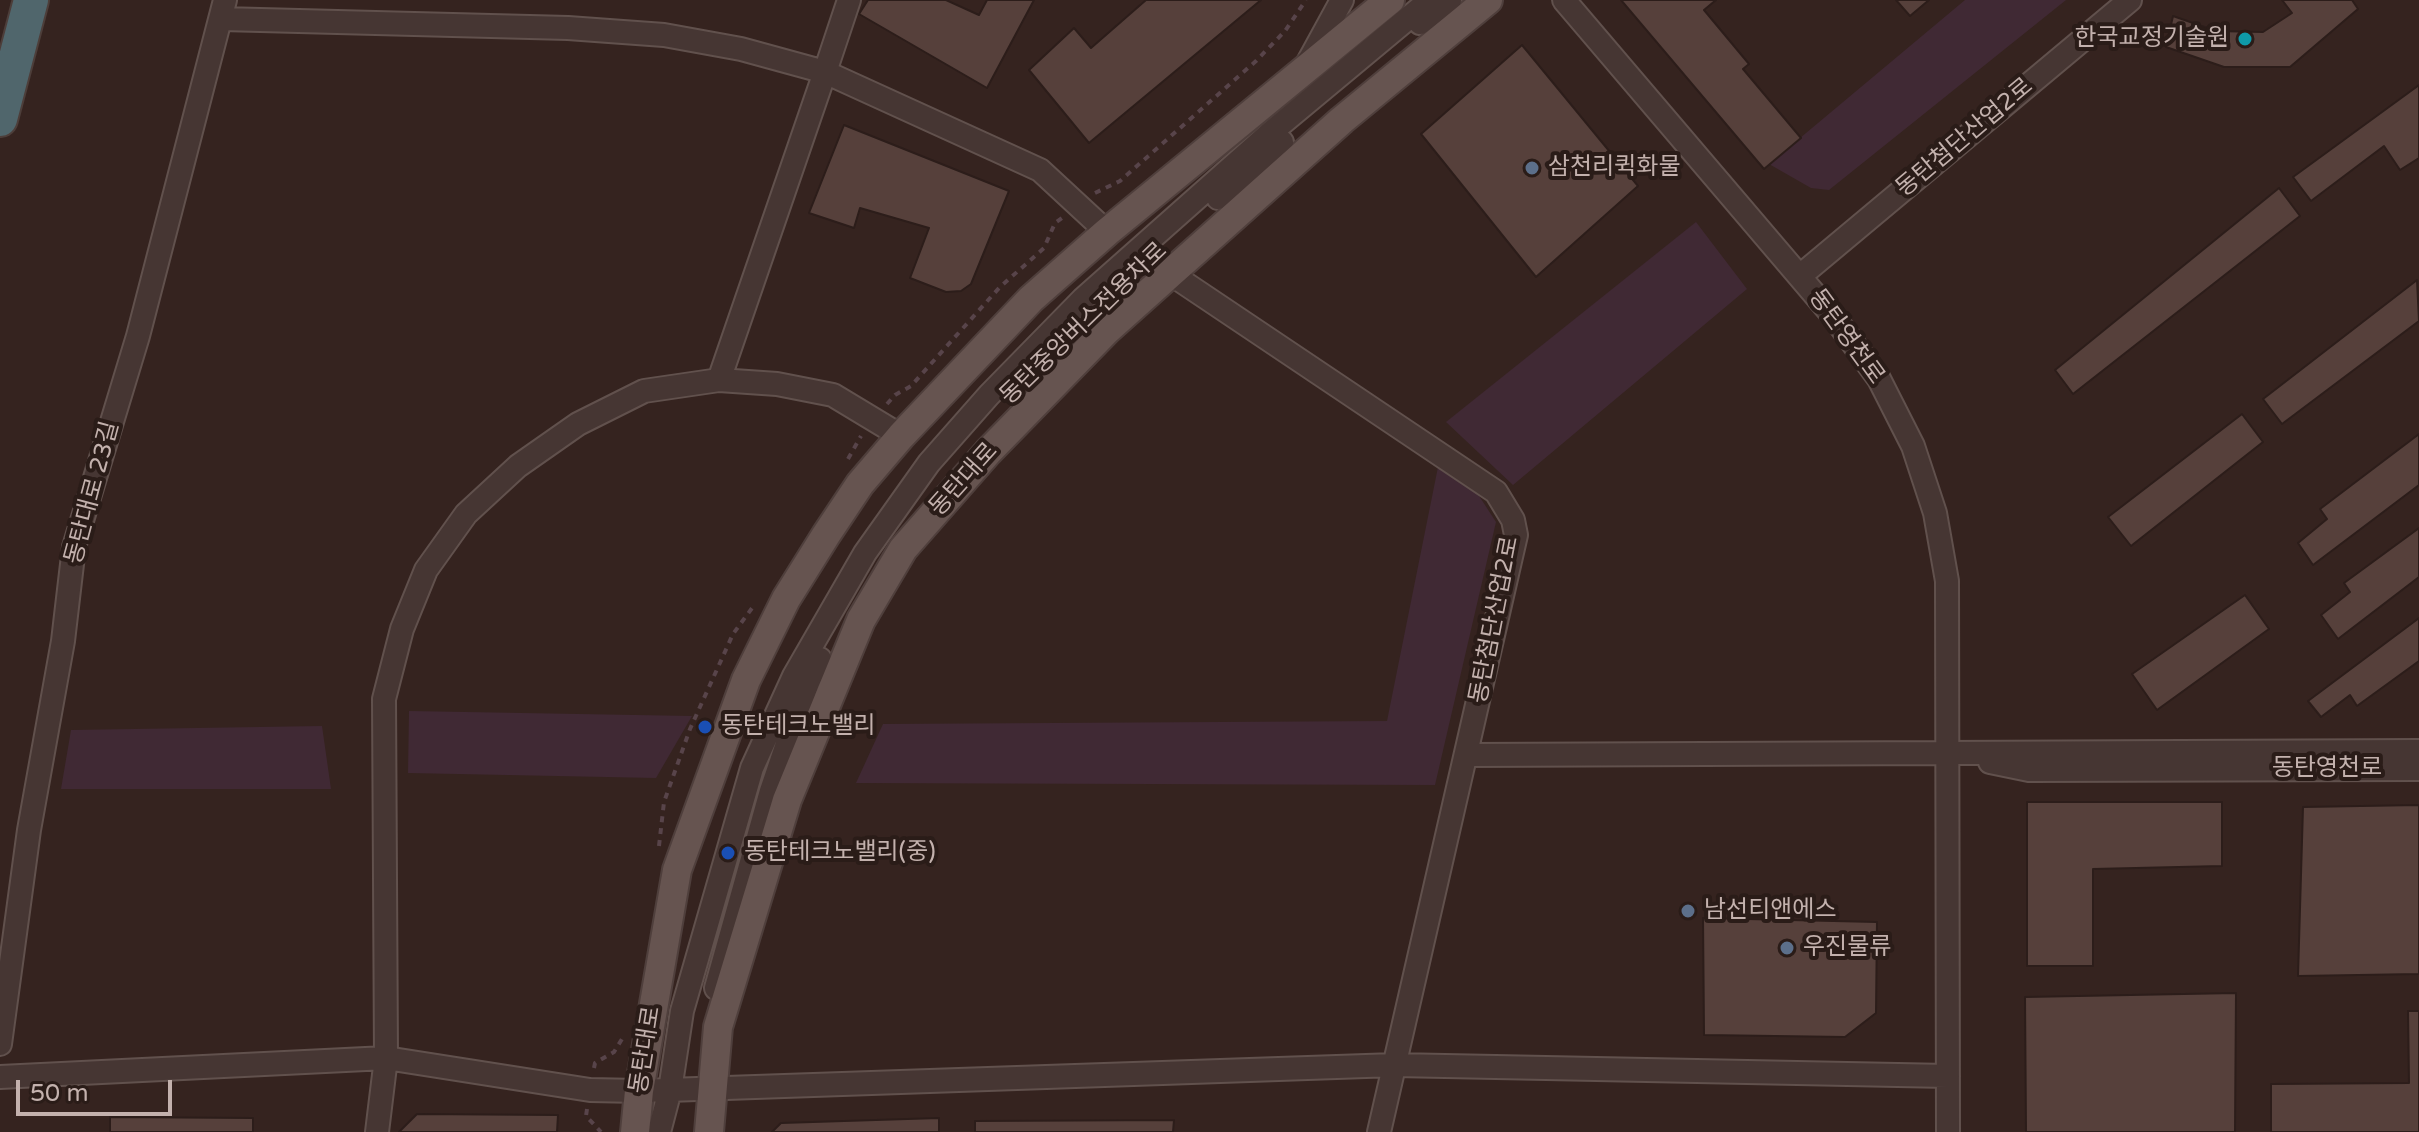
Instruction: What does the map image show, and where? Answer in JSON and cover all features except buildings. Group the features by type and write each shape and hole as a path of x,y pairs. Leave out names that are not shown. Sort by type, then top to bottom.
{"highway":[{"path":"0,119 31,0"}],"main road":[{"name":"동탄대로","path":"635,1132 639,1091 677,870 746,680 786,599 860,484 1021,309 1107,232 1390,0"},
{"name":"동탄대로","path":"709,1132 706,1089 718,1027 787,800 861,620 903,549 988,452 1107,330 1342,120 1488,0"}],"street":[{"path":"719,380 849,0"},
{"path":"1302,72 1342,0"},
{"path":"659,1132 670,1090 682,1011 752,768 794,676 865,553 929,463 989,395 1083,299 1269,134 1430,0"},
{"name":"동탄중앙버스전용차로","path":"698,1132 706,1089 708,1020 771,791 808,682 866,570 935,476 1055,344 1202,211 1250,173 1312,113 1450,0"},
{"name":"동탄영천로","path":"1564,0 1800,276 1879,379 1913,446 1935,513 1947,581 1948,1132"},
{"name":"동탄첨단산업2로","path":"1800,276 2130,0"},
{"path":"224,9 664,35 741,49 825,72 1040,170 1107,232"},
{"name":"동탄대로 23길","path":"0,1044 29,830 63,641 74,547 138,336 224,9"},
{"name":"동탄첨단산업2로","path":"1171,274 1496,492 1506,506 1516,535 1379,1132"},
{"path":"377,1132 386,1058 384,699 402,629 426,570 466,514 518,466 578,424 644,391 719,380 777,384 833,395 901,436"},
{"name":"동탄영천로","path":"1949,753 2419,751"},
{"path":"1467,755 1949,753"},
{"name":"동탄영천로","path":"1949,753 2029,770 2419,769"},
{"path":"0,1077 386,1058 590,1090 639,1091 1395,1065 1948,1076"}],"path":[{"path":"1102,187 1120,181 1256,61 1285,31 1306,0"},
{"path":"895,395 911,386 999,288 1044,248 1055,223"},
{"path":"586,1116 601,1132"}],"shaded area":[{"path":"1965,0 2066,0 1829,190 1811,188 1769,164"},
{"path":"1696,222 1747,289 1513,485 1446,422"},
{"path":"1438,467 1470,482 1496,522 1435,785 856,783 883,724 1387,721"},
{"path":"409,711 692,716 656,778 408,773"},
{"path":"322,726 331,789 61,789 71,730"}],"place":[{"name":"한국교정기술원","path":"2245,39"},
{"name":"삼천리퀵화물","path":"1532,168"},
{"name":"동탄테크노밸리","path":"705,727"},
{"name":"동탄테크노밸리(중)","path":"728,853"},
{"name":"남선티앤에스","path":"1688,911"},
{"name":"우진물류","path":"1787,948"}]}
